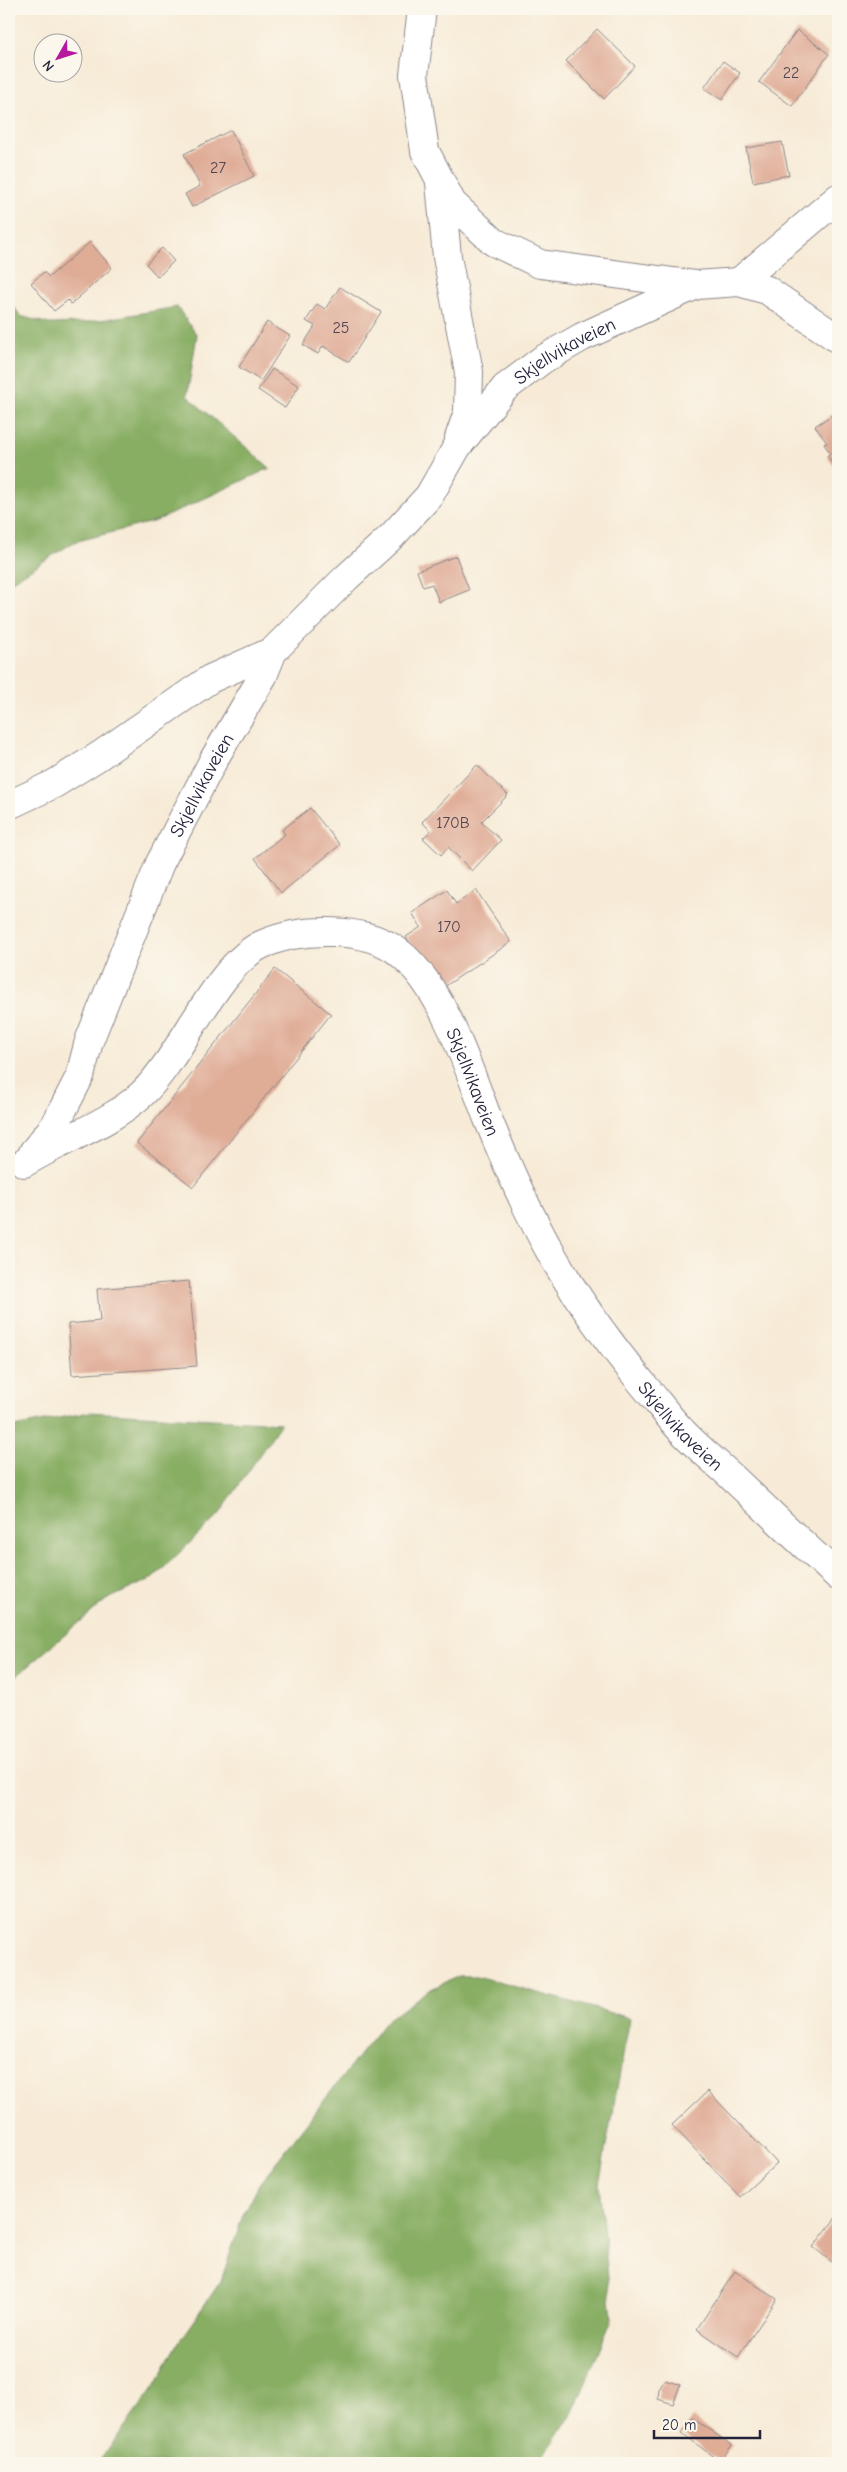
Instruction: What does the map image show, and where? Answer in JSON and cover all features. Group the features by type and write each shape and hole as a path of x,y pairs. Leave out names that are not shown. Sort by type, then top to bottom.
{"street":[{"name":"Skjellvikaveien","path":"422,9 414,75 425,151 452,203 494,242 540,264 696,285 739,282 767,290 838,339"},
{"name":"Skjellvikaveien","path":"440,180 447,257 469,372 468,412 457,447"},
{"path":"739,282 838,198"},
{"name":"Skjellvikaveien","path":"9,805 54,784 100,756 210,679 273,651 346,578 392,536 429,496 457,447 505,388 542,360 582,337 696,285"},
{"name":"Skjellvikaveien","path":"16,1168 55,1125 80,1076 89,1041 160,863 214,759 263,676 273,651"},
{"name":"Skjellvikaveien","path":"16,1168 51,1147 96,1126 142,1093 170,1062 229,972 250,952 264,944 307,932 364,936 381,942 400,952 426,982 452,1029 528,1212 589,1314 626,1364 680,1430 838,1576"}],"green space":[{"path":"9,299 20,316 49,324 83,323 177,307 197,335 187,396 270,468 156,521 74,542 9,583"},
{"path":"90,1412 281,1423 219,1515 153,1578 106,1600 9,1682 9,1428"},
{"path":"459,1976 476,1976 630,2018 599,2184 612,2319 573,2412 539,2463 98,2463 155,2386 180,2340 221,2281 243,2215 259,2184 386,2021 427,1991"}],"building":[{"path":"597,29 635,66 604,99 566,61"},
{"path":"797,30 829,54 792,106 759,82"},
{"path":"723,61 740,73 722,100 704,88"},
{"path":"231,130 254,176 192,207 185,194 200,186 184,154"},
{"path":"782,142 789,175 753,182 746,148"},
{"path":"90,242 112,268 71,304 68,300 54,311 31,283 44,272 49,277"},
{"path":"162,248 174,261 158,277 146,264"},
{"path":"340,287 381,312 349,362 323,346 318,354 303,345 315,326 306,321 317,304 325,309"},
{"path":"267,322 290,336 261,381 239,367"},
{"path":"272,369 299,386 285,408 258,390"},
{"path":"838,411 838,467 836,468 827,456 830,453 824,444 827,443 815,426"},
{"path":"456,556 469,590 439,602 432,584 423,587 417,571"},
{"path":"477,765 508,795 481,822 501,840 472,871 448,847 441,855 423,838 431,831 422,822"},
{"path":"310,808 340,845 281,893 255,858 285,834 282,830"},
{"path":"447,890 456,904 476,890 511,942 441,989 406,937 421,927 412,913"},
{"path":"275,969 331,1014 193,1187 137,1143"},
{"path":"189,1281 197,1366 72,1375 68,1324 100,1321 97,1289"},
{"path":"708,2091 777,2163 740,2197 672,2125"},
{"path":"838,2215 838,2267 813,2247"},
{"path":"735,2271 777,2299 738,2357 697,2329"},
{"path":"665,2380 680,2385 673,2404 658,2399 659,2389"},
{"path":"692,2418 732,2445 720,2462 682,2433"}]}
